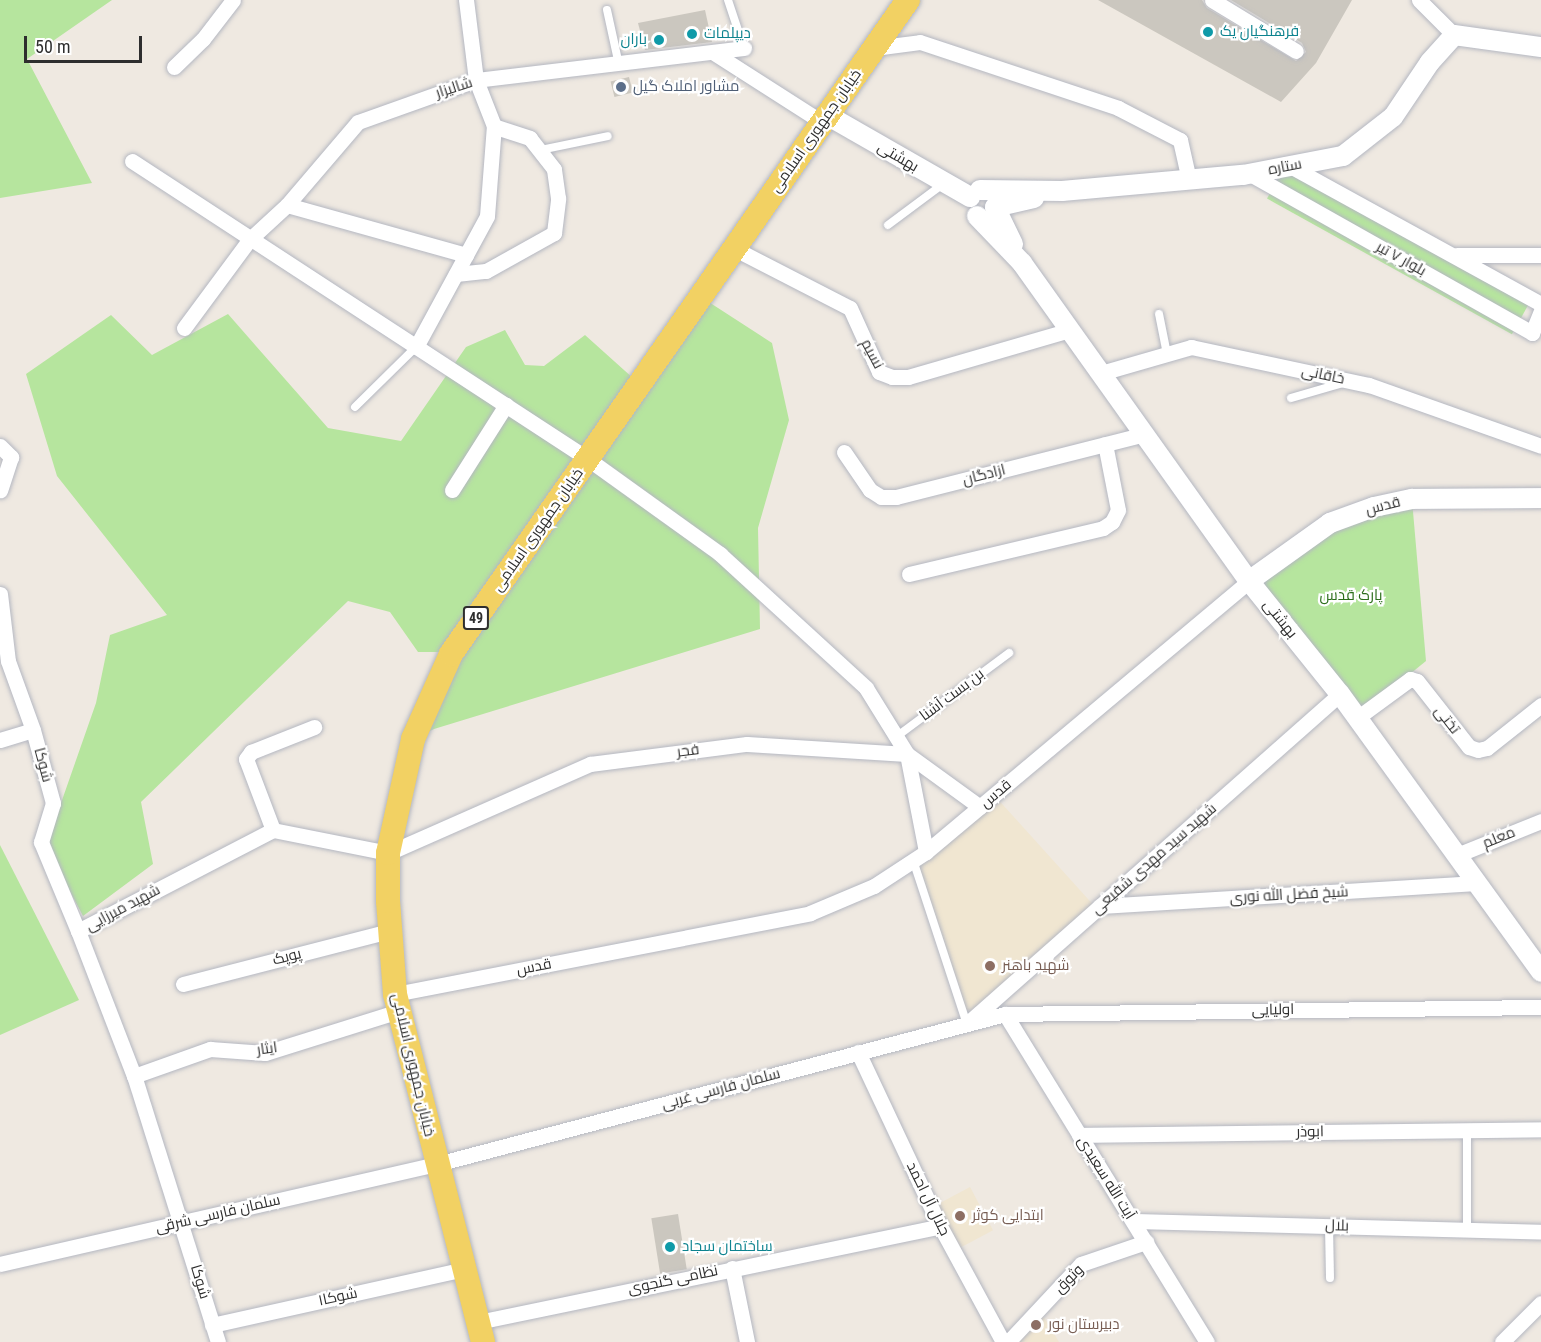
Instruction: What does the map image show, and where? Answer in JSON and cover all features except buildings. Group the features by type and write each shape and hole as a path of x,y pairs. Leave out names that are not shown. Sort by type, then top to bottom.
{"main road":[{"name":"خیابان جمهوری اسلامی","path":"480,1332 397,1003 390,931 388,853 413,739 451,654 908,0"}],"street":[{"path":"174,67 204,39 233,0"},
{"path":"416,347 487,216 494,126 476,80 466,0"},
{"path":"1212,0 1296,51"},
{"path":"1419,0 1454,35 1541,47"},
{"name":"ستاره","path":"1062,191 1250,174 1343,156 1393,117 1430,62 1454,35"},
{"path":"874,48 920,42 1118,108 1180,140 1189,180"},
{"name":"شالیزار","path":"184,328 249,240 287,205 358,122 476,80 620,66 744,48"},
{"path":"714,53 824,118"},
{"name":"بهشتی","path":"824,118 944,183 975,194 968,206 986,212 1249,581 1341,694 1477,884 1538,964"},
{"path":"456,274 486,271 554,233 558,198 554,169 530,138 494,126"},
{"path":"132,161 249,240 588,459 720,554 866,688 907,754 980,807"},
{"name":"بلوار ۷ تیر","path":"1290,166 1541,304"},
{"name":"بلوار ۷ تیر","path":"1250,174 1532,333 1541,311"},
{"path":"975,194 1062,191"},
{"path":"986,212 1062,191"},
{"path":"287,205 466,255"},
{"name":"نسیم","path":"735,249 850,308 879,372 892,377 908,377 1070,330"},
{"path":"1454,255 1541,255"},
{"name":"خاقانی","path":"1101,373 1191,347 1350,381 1541,446"},
{"path":"452,490 506,405"},
{"name":"ازادگان","path":"844,452 870,490 881,497 896,497 1144,434"},
{"path":"909,574 1103,528 1112,522 1118,510 1105,444"},
{"path":"0,446 11,457 0,490"},
{"name":"قدس","path":"397,1003 810,913 874,886 920,856 1249,581 1330,523 1374,507 1412,499 1541,498"},
{"name":"شوکا","path":"1,602 4,662 33,730 53,803 41,842 78,931"},
{"name":"تختی","path":"1357,718 1410,679 1417,681 1469,747 1478,750 1487,748 1541,705"},
{"name":"شهید سید مهدی شفیعی","path":"967,1024 1341,694"},
{"path":"314,727 251,752 246,759 273,830 388,853"},
{"path":"0,740 33,730"},
{"name":"فجر","path":"388,853 590,764 747,744 907,754"},
{"path":"907,754 920,856"},
{"name":"معلم","path":"1457,855 1541,821"},
{"name":"شهید میرزایی","path":"182,1222 134,1076 78,931 273,830"},
{"name":"شیخ فضل الله نوری","path":"1101,906 1477,884"},
{"name":"پوپک","path":"183,984 390,931"},
{"name":"ایثار","path":"134,1076 210,1049 265,1053 397,1003"},
{"name":"اولیایی","path":"1005,1014 1541,1007"},
{"name":"سلمان فارسی غربی","path":"437,1164 1005,1014"},
{"name":"آیت الله سعیدی","path":"1005,1014 1207,1342"},
{"name":"جلال آل احمد","path":"858,1052 940,1226 1003,1342"},
{"name":"ابوذر","path":"1079,1135 1541,1129"},
{"name":"سلمان فارسی شرقی","path":"0,1264 437,1164"},
{"name":"بلال","path":"1133,1221 1541,1232"},
{"name":"شوکا","path":"182,1222 218,1342"},
{"name":"نظامی گنجوی","path":"480,1332 732,1268 940,1226"},
{"name":"وثوق","path":"1008,1342 1081,1264 1146,1242"},
{"path":"732,1268 747,1342"},
{"name":"شوکا۱","path":"212,1325 464,1269"},
{"path":"1502,1342 1541,1303"}],"lane":[{"path":"728,0 744,48"},
{"path":"608,10 620,66"},
{"path":"540,150 608,136"},
{"path":"888,225 944,183"},
{"path":"1159,314 1167,354"},
{"path":"355,407 416,347"},
{"path":"1291,399 1350,381"},
{"name":"بن بست آشنا","path":"896,737 1009,653"},
{"path":"920,856 967,1024"},
{"path":"1467,1130 1467,1230"},
{"path":"1329,1226 1330,1278"}],"shaded area":[{"name":"شهید باهنر","path":"994,795 1097,909 967,1023 914,860"},
{"name":"ابتدایی کوثر","path":"970,1187 993,1230 955,1250 932,1207"},
{"name":"دبیرستان نور","path":"1039,1309 1059,1342 1008,1342"}],"green space":[{"path":"0,0 112,0 27,59 92,183 0,198"},
{"path":"1284,168 1529,304 1512,334 1267,199"},
{"path":"701,297 772,343 789,420 758,528 760,629 434,729 416,738 453,655"},
{"path":"228,314 328,428 401,441 466,347 505,330 525,365 544,366 585,335 634,379 445,652 418,652 390,612 348,601 141,802 153,864 83,916 46,846 96,703 110,635 167,615 57,476 26,374 111,315 152,355"},
{"name":"پارک قدس","path":"1412,500 1426,661 1357,717 1250,581 1330,524"},
{"path":"0,845 79,1000 0,1035"}],"place":[{"name":"فرهنگیان یک","path":"1208,32"},
{"name":"دیپلمات","path":"692,34"},
{"name":"باران","path":"659,40"},
{"name":"مشاور املاک گیل","path":"621,87"},
{"name":"شهید باهنر","path":"990,966"},
{"name":"ابتدایی کوثر","path":"960,1216"},
{"name":"ساختمان سجاد","path":"670,1247"},
{"name":"دبیرستان نور","path":"1036,1325"}]}
